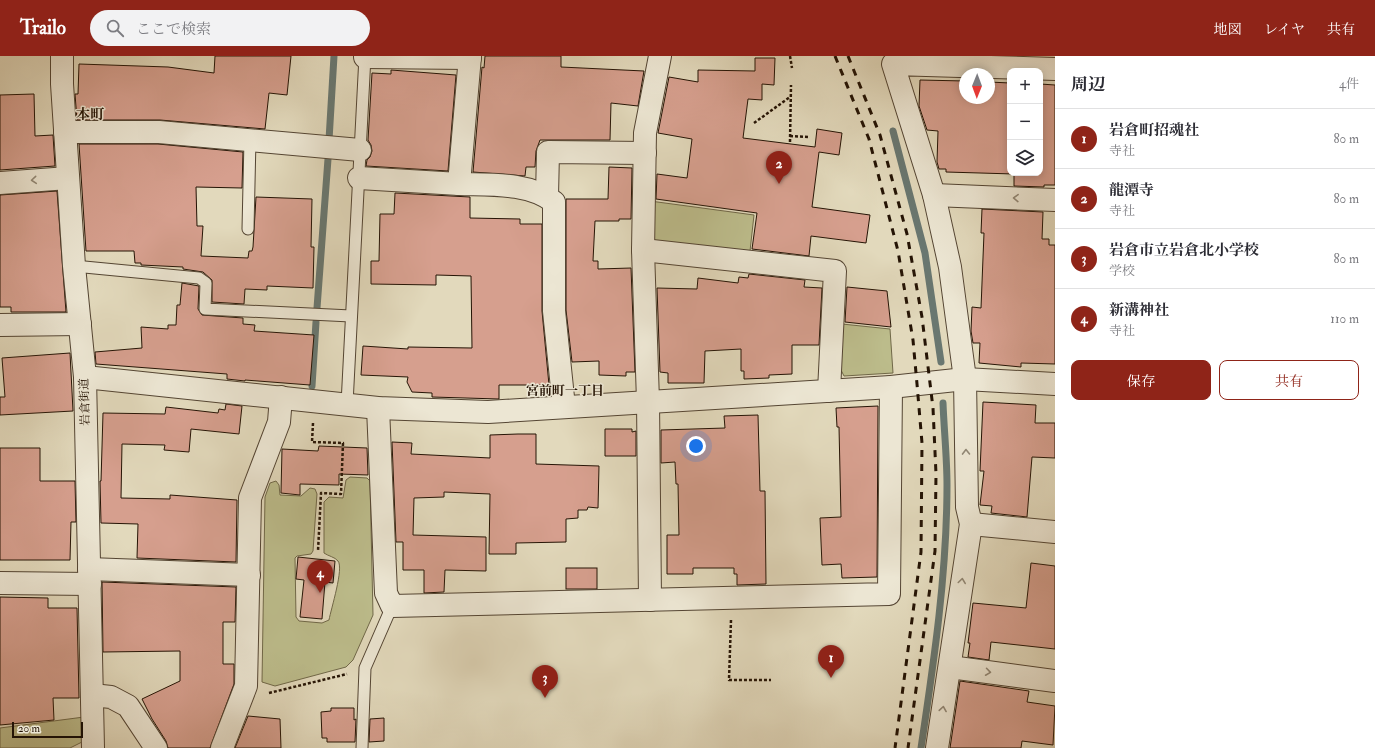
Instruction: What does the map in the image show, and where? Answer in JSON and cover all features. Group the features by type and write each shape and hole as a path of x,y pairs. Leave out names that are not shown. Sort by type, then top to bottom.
{"street":[{"name":"岩倉街道","path":"62,56 65,132 74,266 85,376 94,748"},
{"path":"365,56 470,57 459,184"},
{"path":"650,600 648,401 643,250 645,133 660,56"},
{"path":"937,748 971,524 968,507 964,378 950,267 934,195 893,64 994,61 1055,69"},
{"path":"65,132 159,132 360,150"},
{"path":"547,196 548,152 645,153"},
{"path":"0,183 68,178"},
{"path":"359,178 514,186 547,196 554,202 554,311 564,407"},
{"path":"934,195 1055,200"},
{"path":"643,250 835,271 829,391"},
{"path":"0,325 80,324"},
{"path":"85,376 378,408 488,412 891,387 964,378 1055,384"},
{"path":"378,408 386,593 392,606 889,594 891,387"},
{"path":"222,748 246,686 250,498 279,422 281,397"},
{"path":"971,524 1055,532"},
{"path":"0,583 90,577 249,575"},
{"path":"950,667 1055,681"},
{"path":"92,696 111,697 128,706 156,748"}],"lane":[{"path":"347,404 365,56"},
{"path":"248,229 250,139"},
{"path":"74,266 199,278 206,283 205,310 351,316"},
{"path":"362,748 364,668 392,606"}],"path":[{"path":"790,56 792,68"},
{"path":"790,142 791,85"},
{"path":"754,123 791,96"},
{"path":"790,136 810,138"},
{"path":"314,401 312,442 343,444 341,494 320,493 318,551"},
{"path":"731,598 729,680 771,680"},
{"path":"246,686 258,693 274,693 352,673 364,668"}],"green space":[{"path":"650,201 754,215 750,251 655,241 650,237"},
{"path":"842,324 890,329 893,373 844,376 839,366"},
{"path":"350,477 367,478 370,481 373,615 353,660 346,667 275,686 262,682 265,497 270,483 276,481 279,485 280,495 301,496 310,488 315,489 317,494 313,551 311,554 297,556 295,558 296,617 299,621 322,623 329,620 339,572 338,561 324,553 324,502 329,497 343,498 346,480"},
{"path":"84,717 84,741 70,748 0,748 0,728"}],"building":[{"path":"215,56 291,56 287,95 269,93 265,129 160,120 77,120 75,94 78,94 79,64 168,67 214,73"},
{"path":"485,56 561,56 561,67 644,71 638,106 611,103 610,140 540,140 536,151 535,167 526,167 525,176 473,172 482,67 484,68"},
{"path":"755,58 775,58 774,85 762,84 762,100 748,99 743,138 815,147 817,129 842,133 839,155 819,152 812,207 870,215 866,243 811,236 809,256 752,249 757,213 656,199 657,174 687,178 692,139 658,133 669,77 698,82 698,70 755,71"},
{"path":"391,70 456,75 448,171 366,166 367,160 372,151 368,140 372,73 391,74"},
{"path":"920,80 959,81 959,104 995,104 995,82 1007,83 1007,174 946,172 946,169 939,169 937,162 938,131 927,130 919,106"},
{"path":"1043,84 1055,85 1055,185 1044,185 1044,187 1014,186 1014,176 1043,176"},
{"path":"34,94 35,136 53,135 55,166 0,170 0,95"},
{"path":"79,144 158,144 243,152 242,188 196,187 197,226 203,226 201,256 248,258 249,251 252,251 253,247 256,197 312,199 311,247 314,247 313,288 267,286 267,290 245,289 244,304 212,302 212,280 203,272 183,269 183,267 141,265 141,263 135,263 134,251 86,251"},
{"path":"609,167 632,168 631,219 619,219 619,221 595,221 593,261 598,261 598,269 631,268 635,372 626,372 626,376 599,375 599,361 572,362 566,310 566,199 608,199"},
{"path":"57,191 66,312 11,312 11,307 0,307 0,195"},
{"path":"395,193 470,197 470,218 520,219 520,224 542,224 542,311 549,385 499,385 499,399 432,397 432,393 412,392 407,382 408,377 361,375 363,346 408,349 408,347 472,348 471,276 436,275 436,285 371,284 371,261 379,261 380,214 394,214"},
{"path":"982,209 1043,212 1042,239 1049,239 1049,245 1055,245 1055,364 1021,363 1021,367 979,363 980,343 973,343 971,331 972,307 981,308 984,233 981,233"},
{"path":"749,274 805,280 804,287 822,288 819,345 792,345 792,374 769,375 769,378 744,379 744,371 741,371 741,349 705,351 704,383 668,383 668,373 660,372 657,288 697,289 698,278 738,283 739,277 748,278"},
{"path":"182,283 199,286 198,309 202,315 243,318 243,324 255,325 254,331 314,335 310,385 227,379 227,374 96,364 95,352 142,348 141,327 168,329 168,325 176,325 177,305 180,305"},
{"path":"847,287 887,291 891,327 845,322"},
{"path":"70,353 73,411 0,415 0,397 5,397 2,358"},
{"path":"983,402 1036,405 1035,423 1055,423 1055,458 1032,457 1027,517 991,513 992,506 980,505 984,471 980,471"},
{"path":"226,404 242,406 239,434 191,429 189,452 164,450 165,445 122,444 121,498 170,499 170,495 237,500 236,562 137,558 138,524 101,523 100,481 103,413 165,414 166,407 218,413 219,409 225,410"},
{"path":"878,406 877,577 842,578 841,564 822,565 820,518 841,517 839,427 837,427 836,408"},
{"path":"758,415 760,491 765,491 766,584 737,585 737,574 734,574 734,568 693,568 693,574 667,574 667,535 679,535 678,484 676,484 675,462 661,463 661,430 725,428 724,416"},
{"path":"605,429 632,429 632,432 636,431 636,456 605,456"},
{"path":"536,434 536,464 599,466 598,508 588,507 587,510 578,510 578,518 566,519 566,542 516,543 516,554 489,554 490,494 444,492 444,497 414,498 413,535 486,537 486,571 445,570 444,592 424,593 424,570 403,570 403,542 396,542 392,442 412,443 411,454 490,458 490,435"},
{"path":"319,446 367,448 368,475 339,474 339,485 300,484 300,495 281,493 282,449 318,451"},
{"path":"0,448 40,448 40,481 75,481 76,522 71,522 70,560 0,560"},
{"path":"298,557 335,561 333,583 325,582 322,619 300,617 304,580 296,579"},
{"path":"1031,563 1055,566 1055,649 991,642 989,660 968,657 970,643 968,643 973,603 1026,608"},
{"path":"566,568 597,568 597,589 566,589"},
{"path":"102,582 236,587 235,622 223,622 223,664 234,664 234,684 210,748 168,748 166,741 152,719 142,699 180,681 180,651 103,652"},
{"path":"0,597 48,598 48,608 77,608 79,698 53,698 54,720 0,725"},
{"path":"960,681 1029,691 1027,702 1055,706 1053,745 1022,741 1021,748 950,748"},
{"path":"331,708 354,708 354,720 356,719 355,742 327,742 327,738 322,738 321,712 331,711"},
{"path":"248,716 280,719 281,748 235,748"},
{"path":"384,718 384,741 369,742 370,719"}],"waterway":[{"path":"329,140 334,56"},
{"path":"893,131 925,253 941,362"},
{"path":"317,308 328,159"},
{"path":"312,386 316,322"},
{"path":"921,748 935,650 945,551 947,465 943,403"}],"railway":[{"path":"835,56 869,139 898,251 913,340 917,384 922,443 921,552 895,748"},
{"path":"848,56 880,135 907,234 922,317 933,408 936,474 935,551 908,748"}],"place":[{"name":"龍潭寺","path":"779,184"},
{"name":"新溝神社","path":"320,593"},
{"name":"岩倉町招魂社","path":"831,678"},
{"name":"岩倉市立岩倉北小学校","path":"545,698"}],"district":[{"name":"本町","path":"90,114"},
{"name":"宮前町一丁目","path":"565,391"}]}
